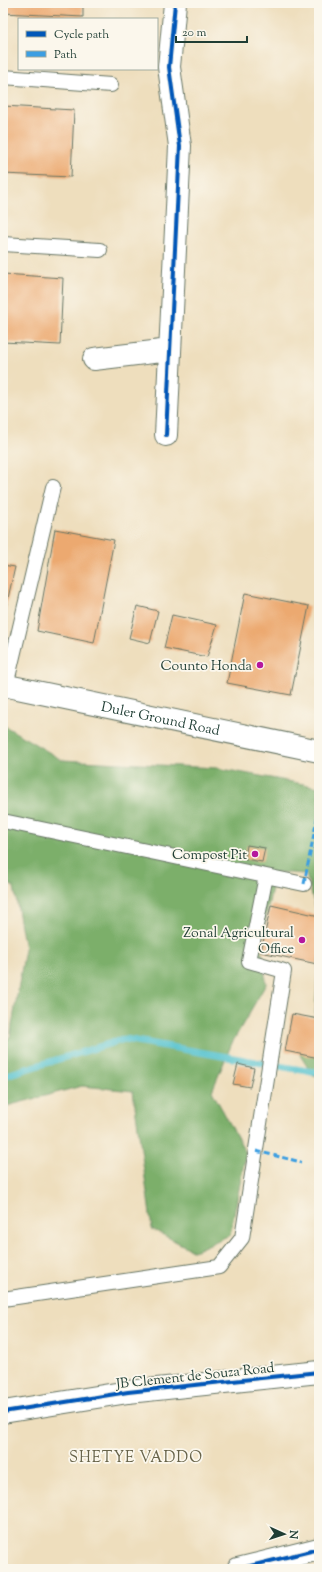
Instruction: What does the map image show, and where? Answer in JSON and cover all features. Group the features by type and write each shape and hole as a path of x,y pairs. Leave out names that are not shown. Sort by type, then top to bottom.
{"street":[{"path":"166,435 180,146 170,67 175,3"},
{"path":"94,359 170,350"},
{"name":"Duler Ground Road","path":"4,685 319,751"},
{"name":"JB Clement de Souza Road","path":"3,1412 128,1392 319,1372"},
{"path":"238,1569 319,1550"}],"lane":[{"path":"3,77 110,86"},
{"path":"3,244 100,250"},
{"path":"4,685 53,486"},
{"path":"3,821 304,884"},
{"path":"3,1299 219,1267 242,1238 284,971 249,961 266,876"}],"green space":[{"path":"3,725 62,760 217,768 319,787 319,920 306,874 275,872 261,941 266,984 232,1043 212,1091 246,1153 230,1235 194,1251 152,1229 133,1091 82,1086 3,1107 3,1042 10,1037 25,949 14,887 3,881"},
{"path":"319,949 319,1077 313,1076 300,1055 315,1016"}],"building":[{"path":"3,3 83,3 83,17 3,13"},
{"path":"3,106 74,110 71,177 3,174"},
{"path":"3,274 63,278 60,345 3,342"},
{"path":"55,529 114,540 94,643 37,631"},
{"path":"3,565 15,567 4,616 3,616"},
{"path":"245,593 309,606 291,695 227,683"},
{"path":"137,606 158,611 150,643 129,638"},
{"path":"172,615 217,625 207,657 164,648"},
{"name":"Compost Pit","path":"247,845 265,848 262,862 245,859"},
{"path":"271,905 319,916 319,956 317,964 261,952"},
{"path":"292,1014 319,1019 319,1058 285,1051"},
{"path":"238,1064 254,1068 250,1087 233,1084"}],"waterway":[{"path":"3,1076 125,1039 319,1073"}],"marked path":[{"path":"304,884 318,814"},
{"path":"256,1151 301,1162"}],"cycle path":[{"path":"166,435 180,146 169,67 175,3"},
{"path":"3,1412 128,1392 319,1372"},
{"path":"238,1569 319,1549"}],"place":[{"name":"Counto Honda","path":"260,665"},
{"name":"Compost Pit","path":"255,854"},
{"name":"Zonal Agricultural Office","path":"302,940"}],"district":[{"name":"SHETYE VADDO","path":"136,1457"}]}
